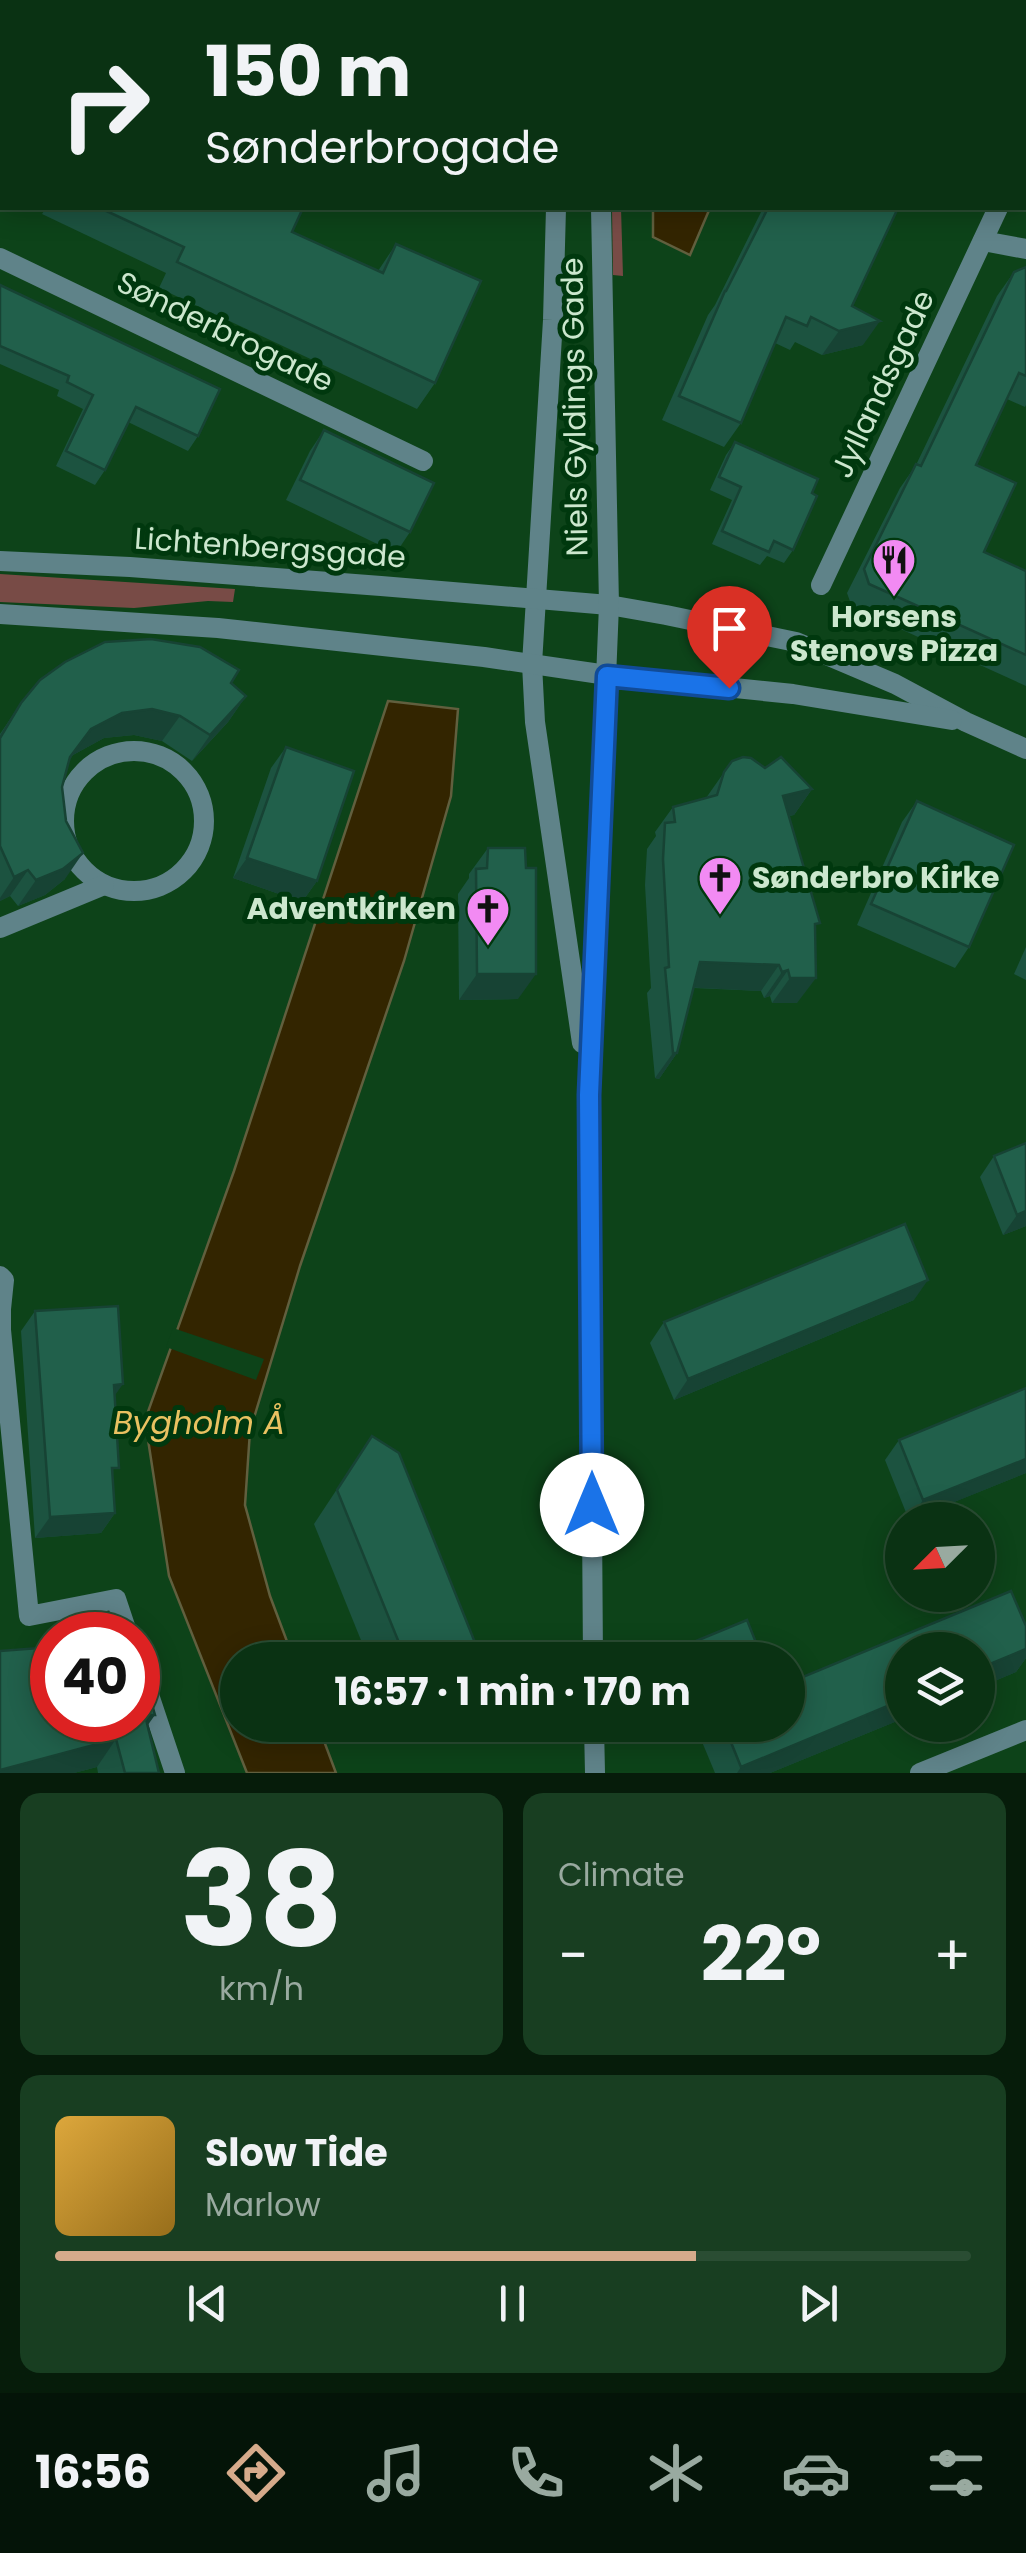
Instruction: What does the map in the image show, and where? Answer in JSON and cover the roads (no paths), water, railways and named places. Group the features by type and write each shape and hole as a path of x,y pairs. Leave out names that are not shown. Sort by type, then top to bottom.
{"street":[{"name":"Niels Gyldings Gade","path":"556,210 532,664 536,722 589,1095"},
{"name":"Niels Gyldings Gade","path":"589,1095 609,605 601,210"},
{"name":"Jyllandsgade","path":"821,585 997,210"},
{"path":"983,241 1026,249"},
{"name":"Sønderbrogade","path":"0,258 423,461"},
{"name":"Lichtenbergsgade","path":"0,561 130,567 609,605"},
{"path":"609,605 796,642 895,684 1026,750"},
{"path":"0,614 218,628 607,676 792,694 966,722"},
{"path":"0,928 104,885 126,891 148,890 183,872 194,857 204,817 189,778 162,756 123,751 104,757 88,767 72,788 64,810 64,834 72,855 86,873 104,885"},
{"path":"589,1095 593,1642"},
{"path":"0,1276 4,1280 1,1330 30,1616"},
{"path":"49,1612 116,1599 120,1612"},
{"path":"160,1728 175,1773"},
{"path":"920,1773 1026,1730"},
{"path":"594,1742 595,1773"}],"water":[{"path":"653,210 709,210 690,255 653,237"},
{"name":"Bygholm Å","path":"388,701 458,709 451,796 404,961 300,1266 250,1431 245,1505 287,1642 220,1642 220,1705 169,1576 145,1420 234,1171"},
{"name":"Bygholm Å","path":"235,1742 324,1742 336,1773 247,1773"}],"place":[{"name":"Horsens Stenovs Pizza","path":"894,598"},
{"name":"Sønderbro Kirke","path":"720,916"},
{"name":"Adventkirken","path":"488,947"}]}
